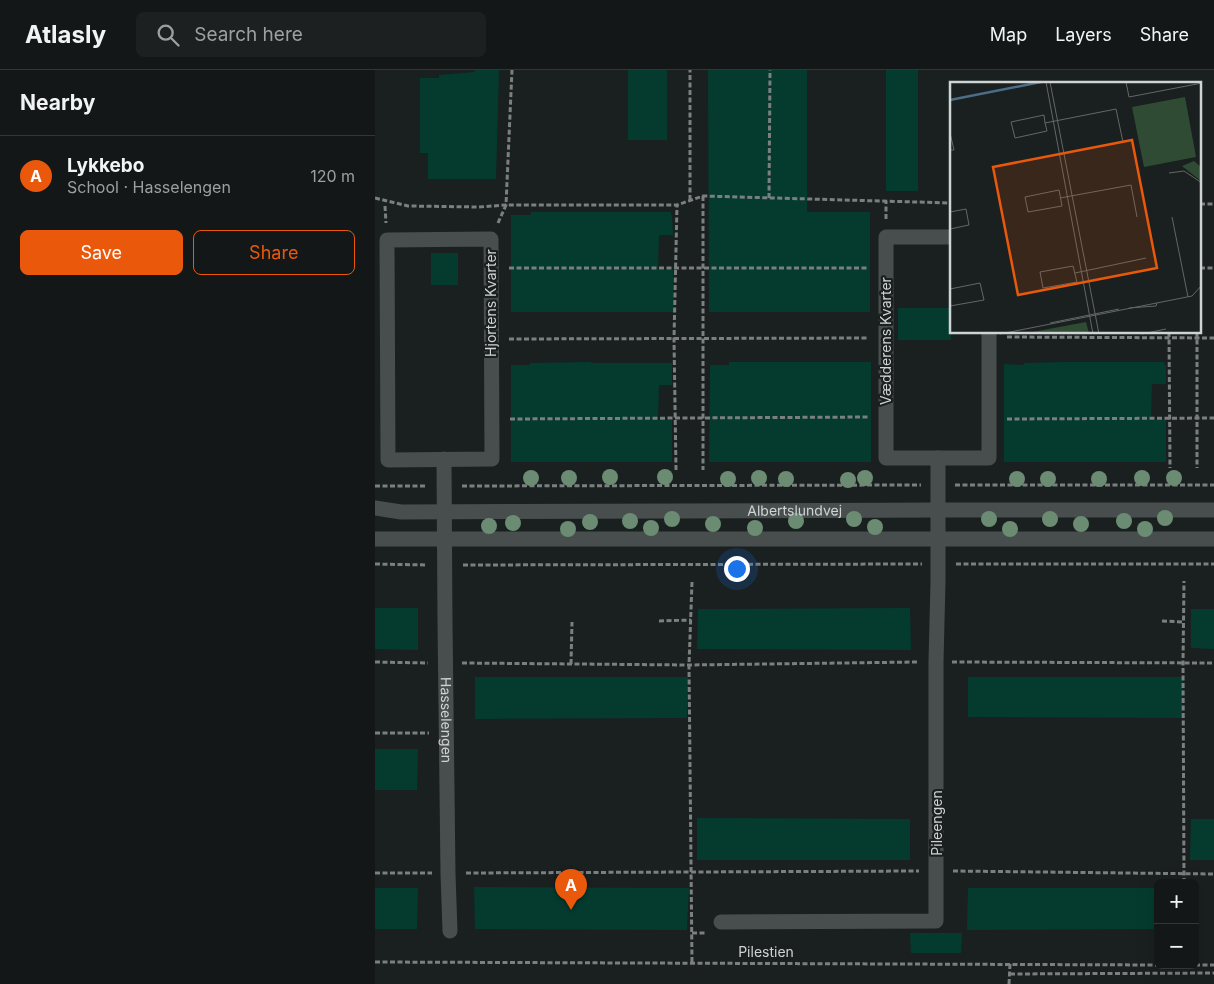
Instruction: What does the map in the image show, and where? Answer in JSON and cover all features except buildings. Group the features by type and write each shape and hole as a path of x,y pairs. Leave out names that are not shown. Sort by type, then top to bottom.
{"street":[{"name":"Vædderens Kvarter","path":"950,237 886,237 886,458 989,458 989,335"},
{"name":"Hjortens Kvarter","path":"387,240 491,240 491,268 492,459 388,460 387,240"},
{"path":"937,510 938,458"},
{"path":"444,459 444,511"},
{"name":"Albertslundvej","path":"375,508 401,512 1214,510"},
{"name":"Pileengen","path":"721,922 936,921 937,510"},
{"name":"Hasselengen","path":"444,511 450,931"},
{"name":"Albertslundvej","path":"375,539 1214,539"}],"path":[{"path":"491,240 506,205 512,70"},
{"path":"690,70 690,200"},
{"path":"769,198 770,70"},
{"path":"375,198 408,206 479,207 506,205 677,205 703,196 950,203"},
{"path":"703,196 703,470"},
{"path":"1201,204 1214,204"},
{"path":"677,205 674,339 677,470"},
{"path":"491,268 886,268"},
{"path":"1201,268 1214,268"},
{"path":"1169,334 1170,468"},
{"path":"1197,334 1197,468"},
{"path":"989,335 1214,338"},
{"path":"491,339 703,340 886,338"},
{"path":"492,419 886,417"},
{"path":"989,419 1214,418"},
{"path":"375,486 1214,485"},
{"path":"375,564 1214,564"},
{"path":"1184,879 1183,663 1185,580"},
{"path":"692,582 689,665 692,963"},
{"path":"659,621 691,620"},
{"path":"1162,621 1184,622"},
{"path":"571,664 572,622"},
{"path":"375,662 689,665 936,662 1214,663"},
{"path":"375,733 447,733"},
{"path":"375,873 937,871 1214,874"},
{"name":"Pilestien","path":"375,962 1154,965"},
{"path":"1009,984 1010,964"},
{"path":"1199,965 1214,965"},
{"path":"1010,974 1214,973"}],"place":[{"name":"Lykkebo","path":"571,910"}]}
